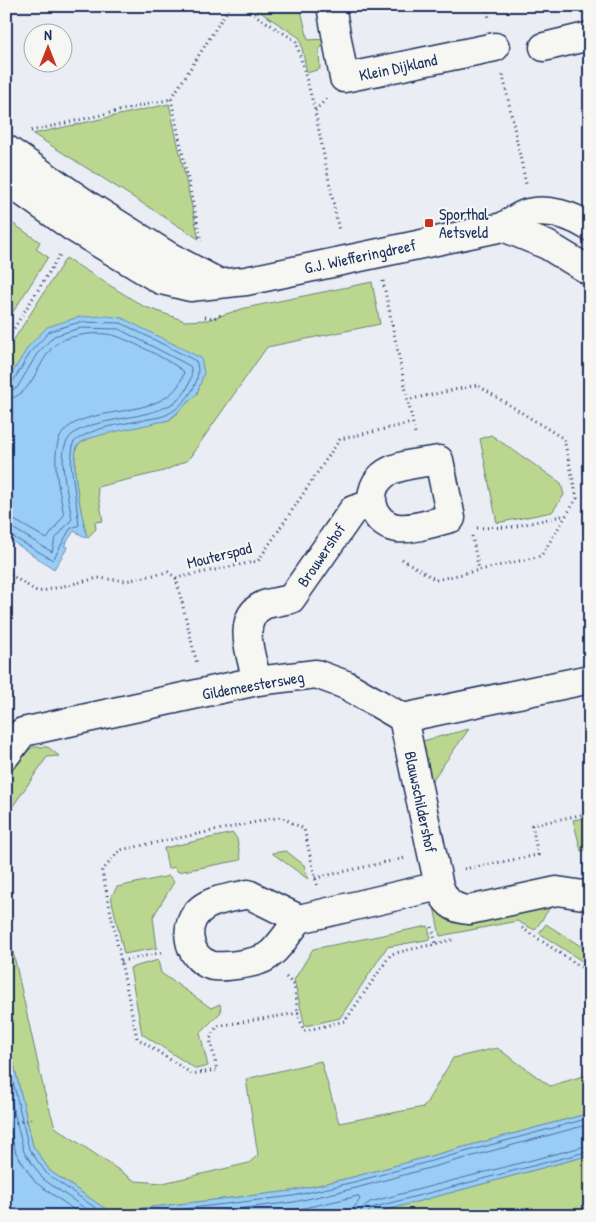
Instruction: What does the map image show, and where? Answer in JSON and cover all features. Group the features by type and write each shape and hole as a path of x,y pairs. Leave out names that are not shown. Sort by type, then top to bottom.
{"street":[{"name":"Klein Dijkland","path":"331,6 344,78 495,47"},
{"path":"544,47 590,36"},
{"name":"G.J. Wiefferingdreef","path":"6,148 170,257 217,282"},
{"name":"G.J. Wiefferingdreef","path":"6,180 74,228 161,280 190,287 217,282 246,281 503,227 528,213 553,212 578,220 590,227"},
{"path":"503,227 547,245 590,270"},
{"path":"438,460 451,518 398,528 381,520 372,504 374,486 379,478 395,469 421,464 438,460"},
{"name":"Brouwershof","path":"257,681 247,634 251,617 265,605 291,599 353,510 372,504"},
{"name":"Gildemeestersweg","path":"6,755 23,732 257,681 316,674 346,685 403,718"},
{"path":"403,718 590,680"},
{"name":"Blauwschildershof","path":"403,718 436,871 445,900 460,910 469,910 557,891 590,896"},
{"path":"299,920 248,894 211,903 201,908 193,917 189,928 191,946 199,959 209,965 221,968 267,957 299,920 436,871"}],"path":[{"path":"194,239 202,244 171,99 230,6"},
{"path":"241,6 296,41 315,111 341,238 368,254 382,278 421,464"},
{"path":"502,74 527,188"},
{"path":"315,111 344,78"},
{"path":"34,138 26,132 171,99"},
{"path":"6,341 63,250"},
{"path":"394,553 436,580 541,556 576,498 564,439 477,385 408,400"},
{"name":"Mouterspad","path":"6,572 38,592 98,578 126,580 168,572 176,578 258,561 340,439 412,423"},
{"path":"479,570 471,529 488,526 512,527 566,515"},
{"path":"176,578 198,668 208,674 215,690"},
{"path":"315,878 436,871 538,855 532,825 590,813"},
{"path":"121,961 191,946"},
{"path":"267,957 294,985 298,1013"},
{"path":"6,1125 31,1119"}],"green space":[{"path":"251,6 300,6 308,40 327,39 319,50 320,69 307,73 300,38"},
{"path":"169,104 199,239 33,134"},
{"path":"6,219 40,242 36,249 48,257 6,323"},
{"path":"66,258 143,306 185,321 207,320 245,308 372,282 380,324 267,347 188,460 164,471 97,487 103,521 95,522 96,529 87,538 76,480 75,456 77,446 97,435 121,428 169,420 178,413 16,369 6,383 6,352"},
{"path":"491,435 561,483 564,495 552,512 497,523 480,439"},
{"path":"469,729 428,786 419,742"},
{"path":"33,747 48,747 59,756 47,757 6,816 7,776 15,763"},
{"path":"590,817 590,849 581,851 573,820"},
{"path":"233,833 237,839 241,860 178,872 174,867 168,869 164,848"},
{"path":"286,851 304,865 308,879 272,853"},
{"path":"169,876 174,882 153,917 157,948 124,954 111,897 117,887"},
{"path":"433,902 546,906 549,909 535,930 517,921 440,936"},
{"path":"6,920 44,1091 55,1127 135,1181 163,1183 249,1163 258,1155 246,1079 321,1061 339,1123 424,1107 453,1058 497,1048 550,1086 590,1074 590,1113 353,1177 292,1191 110,1212 50,1171 33,1146 6,1030"},
{"path":"546,924 590,952 590,962 585,963 539,933"},
{"path":"428,926 431,939 387,947 340,1018 305,1026 294,980 313,949"},
{"path":"158,960 161,973 211,1008 220,1004 221,1012 200,1033 208,1066 196,1069 142,1034 130,968"},
{"path":"590,1155 590,1216 364,1216"}],"water":[{"path":"107,316 122,318 201,358 204,373 197,394 169,420 105,434 84,440 77,446 75,456 76,480 87,538 74,531 64,546 68,547 54,569 6,537 6,383 28,347 47,327 79,317"},
{"path":"6,1030 33,1146 50,1171 110,1212 292,1191 353,1177 590,1113 590,1155 364,1216 6,1216"}],"place":[{"name":"Sporthal Aetsveld","path":"429,223"}]}
